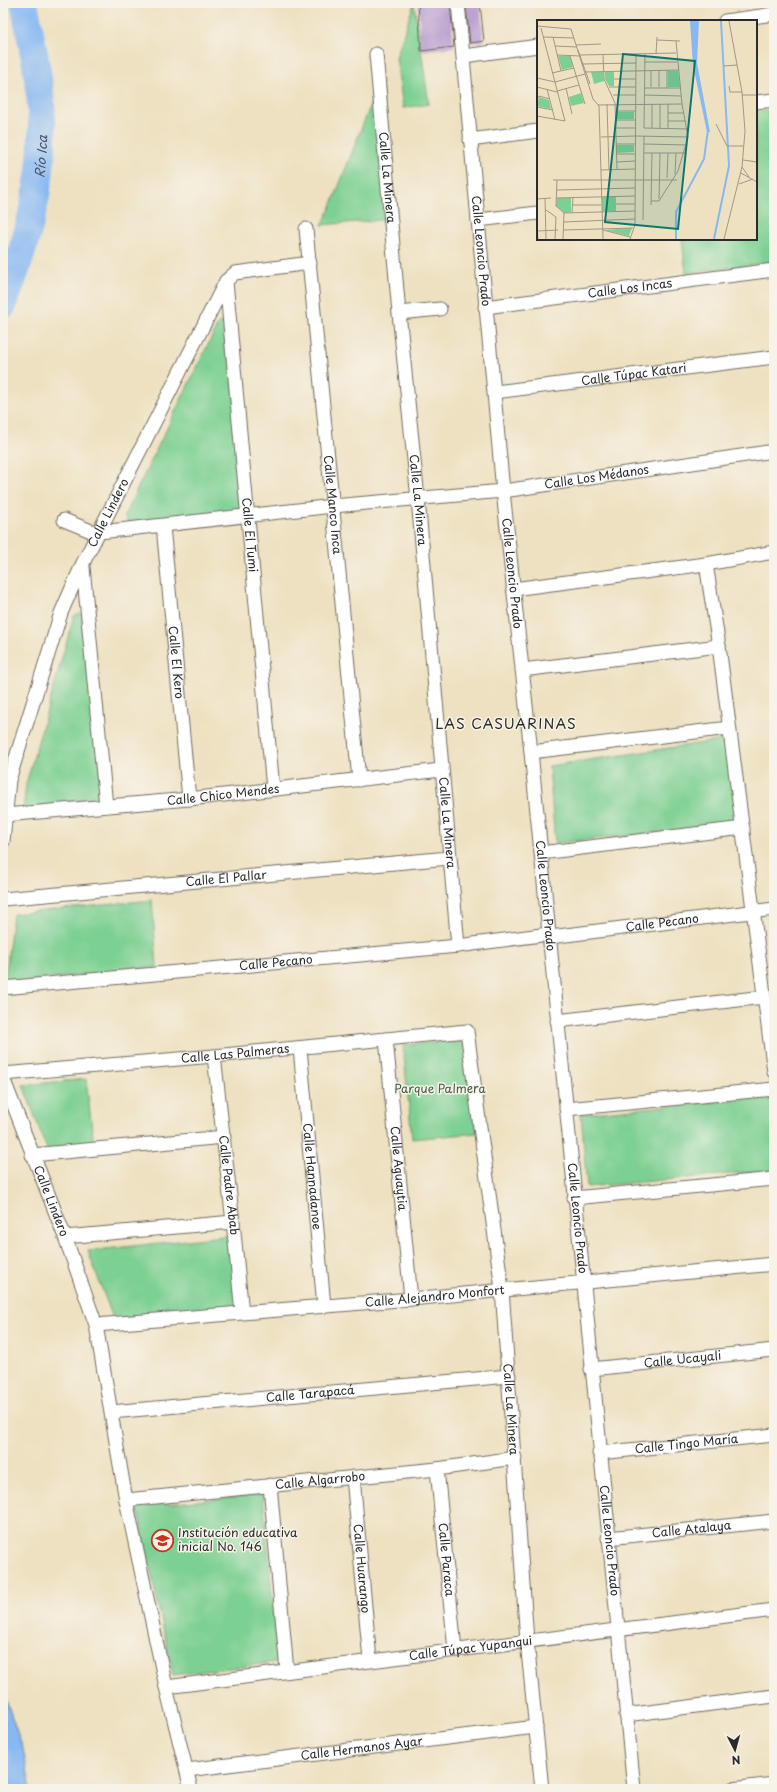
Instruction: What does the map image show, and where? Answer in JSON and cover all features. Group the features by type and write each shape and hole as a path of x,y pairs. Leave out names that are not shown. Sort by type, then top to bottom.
{"street":[{"path":"453,3 458,45 464,50 537,46"},
{"name":"Calle Leoncio Prado","path":"458,3 464,50 470,140 503,491 531,752 582,1282 608,1538 619,1630 634,1789"},
{"path":"463,3 469,43 464,50"},
{"path":"732,20 774,14"},
{"name":"Calle La Minera","path":"376,54 458,946"},
{"path":"757,102 774,100"},
{"path":"470,140 537,131"},
{"path":"478,220 537,214"},
{"name":"Calle Manco Inca","path":"306,229 359,780"},
{"path":"226,281 234,273 310,263"},
{"name":"Calle Los Incas","path":"485,307 774,270"},
{"name":"Calle El Tumi","path":"226,281 273,790"},
{"name":"Calle Lindero","path":"3,841 7,788 61,612 82,565 226,281"},
{"path":"399,313 440,309"},
{"name":"Calle Túpac Katari","path":"494,392 774,357"},
{"name":"Calle Los Médanos","path":"99,532 333,506 503,491 774,451"},
{"path":"64,520 91,531 99,532"},
{"name":"Calle El Kero","path":"163,526 189,799"},
{"path":"513,589 706,564 774,552"},
{"path":"706,564 730,728 774,1072"},
{"path":"82,565 106,806"},
{"path":"522,670 719,646"},
{"path":"531,752 730,728"},
{"name":"Calle Chico Mendes","path":"5,814 189,799 441,770"},
{"path":"541,853 743,828"},
{"name":"Calle El Pallar","path":"3,899 449,858"},
{"name":"Calle Pecano","path":"3,988 458,946 774,909"},
{"path":"557,1021 764,997"},
{"name":"Calle La Minera","path":"467,1031 502,1289 527,1641 542,1789"},
{"name":"Calle Las Palmeras","path":"3,1074 214,1056 467,1031"},
{"name":"Calle Aguaytia","path":"386,1039 411,1299"},
{"name":"Calle Hannadanoe","path":"300,1048 324,1306"},
{"name":"Calle Padre Abab","path":"214,1056 234,1222 242,1313"},
{"name":"Calle Lindero","path":"3,1078 65,1237 96,1325 126,1500 166,1687 191,1789"},
{"path":"566,1109 774,1089"},
{"path":"32,1155 224,1137"},
{"path":"574,1198 774,1179"},
{"path":"65,1237 234,1222"},
{"name":"Calle Alejandro Monfort","path":"96,1325 411,1299 502,1289 774,1264"},
{"name":"Calle Ucayali","path":"591,1369 774,1350"},
{"name":"Calle Tarapacá","path":"111,1412 509,1376"},
{"name":"Calle Tingo María","path":"599,1453 774,1435"},
{"name":"Calle Algarrobo","path":"126,1500 437,1469 515,1458"},
{"name":"Calle Paraca","path":"437,1469 455,1650"},
{"name":"Calle Huarango","path":"353,1477 370,1660"},
{"path":"270,1485 288,1671"},
{"name":"Calle Atalaya","path":"608,1538 774,1521"},
{"name":"Calle Túpac Yupanqui","path":"166,1687 774,1610"},
{"path":"626,1715 774,1696"},
{"name":"Calle Hermanos Ayar","path":"187,1770 536,1727"},
{"path":"732,1789 774,1784"}],"green space":[{"path":"414,3 429,104 403,108 396,58"},
{"path":"381,78 392,219 322,225 330,209"},
{"path":"774,109 774,262 686,273 682,240 757,240 757,112"},
{"path":"219,322 226,324 247,511 128,522 124,516"},
{"path":"80,613 86,616 103,802 23,811 26,784 74,616"},
{"path":"730,739 741,824 555,843 549,766"},
{"path":"152,900 157,967 11,983 5,980 13,914"},
{"name":"Parque Palmera","path":"468,1040 477,1133 412,1139 403,1045"},
{"path":"86,1079 94,1147 48,1152 23,1085"},
{"path":"774,1096 774,1170 587,1187 581,1114"},
{"path":"232,1235 238,1308 114,1321 88,1251"},
{"path":"263,1494 278,1662 173,1675 137,1507"}],"water":[{"path":"3,1691 23,1749 31,1789 3,1789"}],"building":[{"path":"418,3 450,3 454,47 421,51"},
{"path":"466,3 480,3 484,41 470,43"}],"waterway":[{"name":"Río Ica","path":"3,305 19,261 32,216 40,170 42,147 40,93 36,63 24,3"}],"place":[{"name":"Institución educativa inicial No. 146","path":"162,1540"}],"district":[{"name":"LAS CASUARINAS","path":"506,724"}]}
